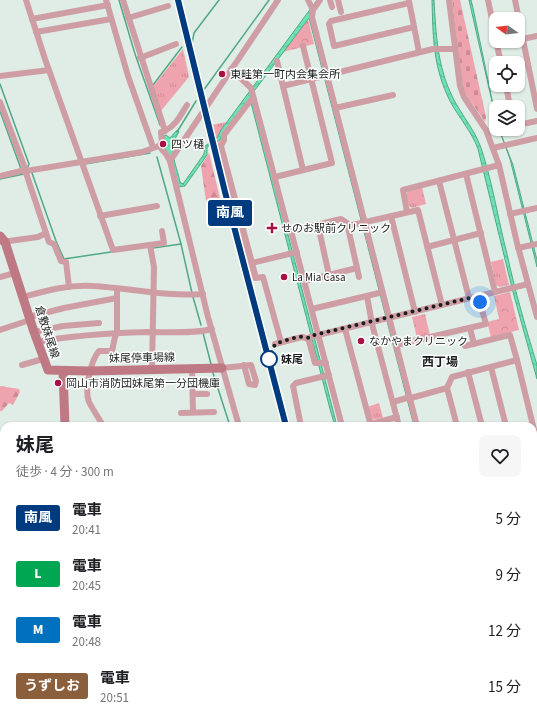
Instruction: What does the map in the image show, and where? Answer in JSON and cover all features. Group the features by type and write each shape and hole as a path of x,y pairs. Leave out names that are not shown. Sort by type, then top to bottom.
{"main road":[{"name":"倉敷妹尾線","path":"2,240 15,273 37,342 48,370 63,371 65,422"},
{"name":"妹尾停車場線","path":"63,371 222,368"}],"street":[{"path":"26,0 49,70 113,250 151,247 164,243 162,231"},
{"path":"123,0 140,58 165,131"},
{"path":"308,0 312,9"},
{"path":"316,0 312,9 312,16 363,223 416,422"},
{"path":"312,9 320,0"},
{"path":"330,0 332,7"},
{"path":"338,0 341,12"},
{"path":"449,0 454,49 460,86 464,97 486,130 493,148 499,166 518,248 537,315"},
{"path":"488,0 490,12"},
{"path":"515,0 516,12"},
{"path":"171,158 231,69 274,1"},
{"path":"32,19 107,2 159,148 171,158 203,294 238,422"},
{"path":"414,27 334,46 329,24 332,21 409,2 414,27 419,52"},
{"path":"128,18 168,6"},
{"path":"36,32 112,19"},
{"path":"525,39 537,36"},
{"path":"140,58 176,44"},
{"path":"275,177 332,163 303,46"},
{"path":"522,48 537,108"},
{"path":"283,86 419,52 436,49 454,49"},
{"path":"277,61 303,170"},
{"path":"231,69 252,96 286,221 291,231 293,253 304,280 312,309 329,375 338,422"},
{"path":"0,76 49,70"},
{"path":"252,96 224,135 224,140 221,146 256,278 263,277 278,343 302,337 309,338 318,334 345,329 514,287 537,286"},
{"path":"335,108 393,96"},
{"path":"0,102 2,112 49,242 54,244 61,261 66,262 69,287"},
{"path":"159,148 162,142 161,132 165,131 180,118 187,105"},
{"path":"525,124 537,121"},
{"path":"493,148 537,138"},
{"path":"0,176 82,164 159,148"},
{"path":"407,212 403,190 499,166"},
{"path":"466,174 495,292"},
{"path":"439,181 469,298"},
{"path":"100,216 157,206"},
{"path":"510,214 537,208"},
{"path":"348,226 418,210 442,305"},
{"path":"391,216 415,312"},
{"path":"291,231 341,220 347,223 359,277"},
{"path":"318,225 329,275"},
{"path":"2,240 38,237 46,233"},
{"path":"427,247 481,233"},
{"path":"518,248 534,245"},
{"path":"151,247 154,267 152,370"},
{"path":"252,263 293,253"},
{"path":"304,280 357,268"},
{"path":"0,277 15,273"},
{"path":"23,296 69,287 93,286 192,295 203,294"},
{"path":"101,422 88,400 89,371 94,356 99,351 112,351 117,333 117,289"},
{"path":"312,309 379,293"},
{"path":"367,296 372,322 398,422"},
{"path":"396,345 486,324 478,296"},
{"path":"0,330 64,308 117,298"},
{"path":"34,332 63,326 99,323"},
{"path":"470,328 474,344"},
{"path":"37,342 75,335 201,332 212,329"},
{"path":"345,329 370,422"},
{"path":"465,346 510,335 532,422"},
{"path":"309,338 315,363 326,363"},
{"path":"22,365 43,359"},
{"path":"456,422 447,388 452,377 517,360"},
{"path":"222,368 244,365"},
{"path":"491,367 505,422"},
{"path":"192,369 193,412"},
{"path":"468,372 481,422"},
{"path":"300,422 293,386 296,383 329,375"},
{"path":"393,402 447,388"},
{"path":"193,394 207,394"},
{"path":"181,413 214,412"},
{"path":"381,422 397,417"}],"green space":[{"path":"452,0 460,0 486,117 485,122 463,90"},
{"path":"308,19 314,44 283,52"},
{"path":"183,49 189,77 160,112 152,88"},
{"path":"209,119 211,119 212,125 226,122 217,138 214,139"},
{"path":"223,135 219,146 255,280 253,281 241,239 238,239 214,144 220,141"},
{"path":"209,153 225,219 209,222 201,166"},
{"path":"422,187 426,204 412,208 409,206 406,195 408,191"},
{"path":"503,259 509,285 500,287 496,285 491,262"},
{"path":"510,292 519,330 491,337 487,322 499,319 494,296"},
{"path":"425,314 430,335 417,338 412,317"},
{"path":"0,386 19,389 20,392 13,405 9,403 2,411 0,411"},
{"path":"379,403 383,418 371,420 367,407"}],"water":[{"path":"317,0 311,12 414,422 309,18 252,94 336,422 334,422 330,409 250,99 223,133 220,140 207,147 207,155 185,186 178,187 163,147 165,145 164,136 166,135 170,138 177,130 179,132 175,138 173,150 180,182 183,184 204,154 205,146 217,138 221,130"},
{"path":"432,0 434,0 440,62 453,98 473,130 482,151 517,296 537,365 537,379 513,292 478,149 450,101 440,76 435,52"},
{"path":"469,0 471,0 473,8 489,88"},
{"path":"502,136 513,165 537,260 537,267 510,159"}],"waterway":[{"path":"119,0 135,54 160,125"},
{"path":"192,44 194,33 219,0"},
{"path":"203,91 269,0"},
{"path":"153,85 182,47"},
{"path":"0,84 29,164 27,169"},
{"path":"177,132 196,101"},
{"path":"0,111 21,169"},
{"path":"85,164 150,153"},
{"path":"157,157 181,244 192,293"},
{"path":"32,173 56,241 64,259 111,252"},
{"path":"0,179 24,174"},
{"path":"153,248 181,244"},
{"path":"193,297 201,325"},
{"path":"203,333 211,364"},
{"path":"213,373 229,422"}],"railway":[{"path":"177,0 221,177 285,422"}],"train":[{"name":"南風","path":"178,0 225,192 285,422"}],"place":[{"name":"東畦第一町内会集会所","path":"222,74"},
{"name":"四ツ樋","path":"163,144"},
{"name":"せのお駅前クリニック","path":"272,228"},
{"name":"La Mia Casa","path":"284,277"},
{"name":"なかやまクリニック","path":"361,341"},
{"name":"妹尾","path":"269,359"},
{"name":"岡山市消防団妹尾第一分団機庫","path":"58,383"}],"district":[{"name":"西丁場","path":"440,362"}],"route":[{"path":"269,359 275,344 291,339 302,337 309,338 314,335 478,296 480,302"}]}
